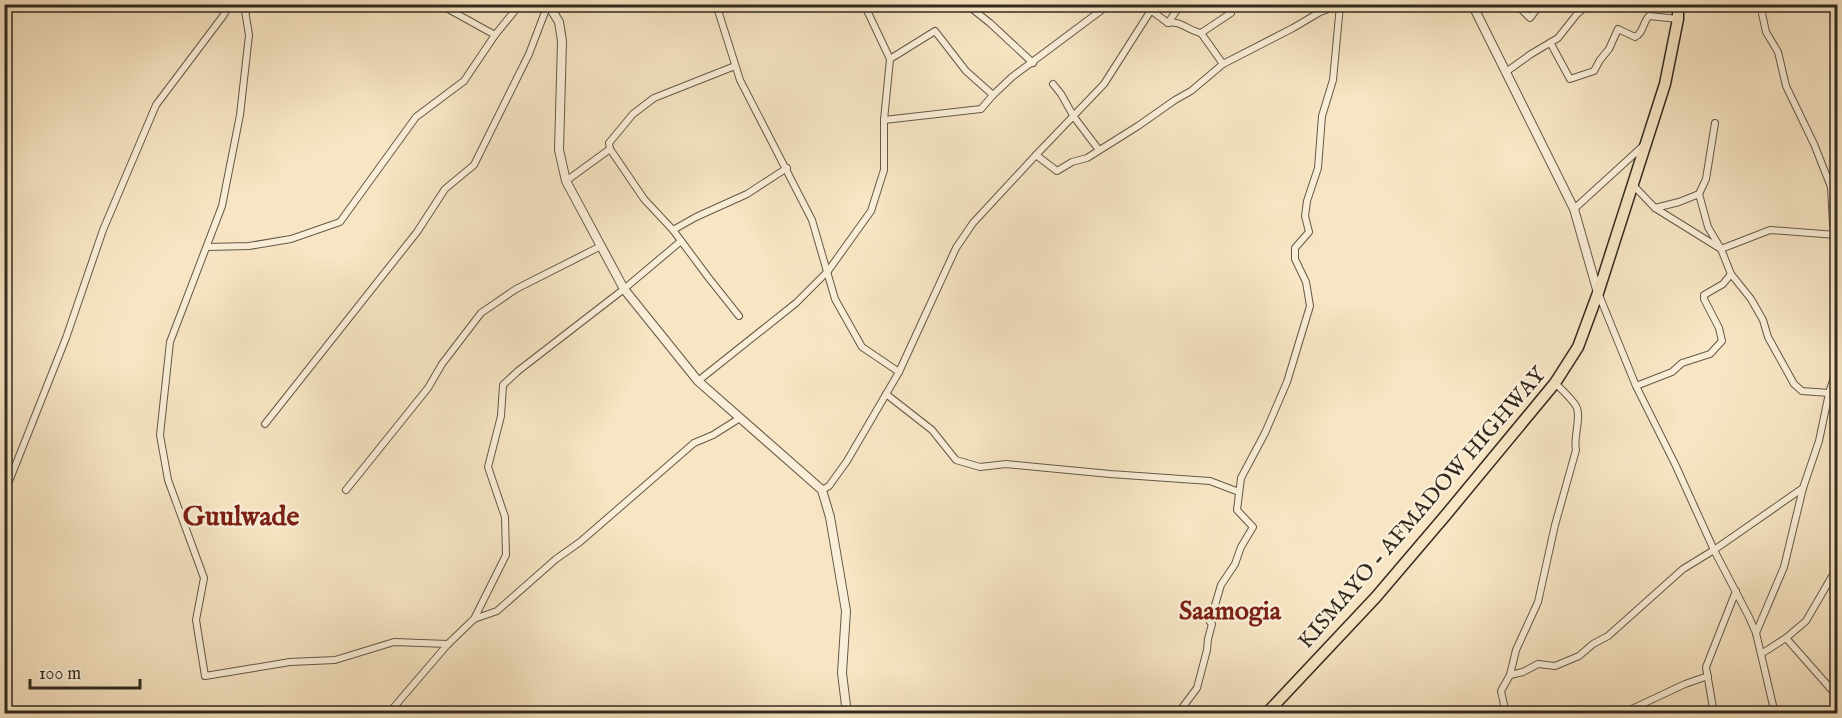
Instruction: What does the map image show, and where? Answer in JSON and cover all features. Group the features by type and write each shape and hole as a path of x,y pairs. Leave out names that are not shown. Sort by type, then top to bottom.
{"main road":[{"name":"KISMAYO - AFMADOW HIGHWAY","path":"1266,714 1376,597 1556,383 1578,348 1598,294 1665,84 1678,19 1678,4"}],"street":[{"path":"4,495 66,338 103,230 156,105 230,4"},
{"path":"244,4 249,35 240,115 222,206 170,342 160,435 168,480 204,578 196,620 205,676 290,662 335,660 394,642 448,644"},
{"path":"439,4 495,35"},
{"path":"207,247 249,246 291,239 340,222 416,117 464,81 495,35 517,8 529,4"},
{"path":"547,4 559,22 562,41 559,150 566,181 624,289 698,381 822,490 830,517 846,611 842,673 847,714"},
{"path":"266,424 417,232 445,189 474,165 529,54 547,4"},
{"path":"716,4 740,80 812,220 835,298 862,347 899,372"},
{"path":"698,381 796,303 828,271 871,211 884,170 884,120 890,60 864,4"},
{"path":"966,4 1033,63"},
{"path":"1168,23 1180,4"},
{"path":"1201,33 1231,13 1231,4"},
{"path":"1316,4 1320,12"},
{"path":"1516,4 1530,18 1539,6 1554,4"},
{"path":"1506,72 1531,54 1551,44 1566,30 1580,7 1589,4"},
{"path":"1722,249 1770,230 1837,237 1833,224 1831,187 1814,144 1786,86 1778,52 1766,32 1760,4"},
{"path":"884,120 981,109 1012,77 1108,5"},
{"path":"1036,155 1057,171 1072,162 1087,158 1175,100 1191,92 1223,64 1320,12 1340,5 1333,80 1322,116 1317,168 1307,201 1305,216 1309,232 1295,248 1295,259 1306,282 1310,306 1287,382 1265,433 1241,478 1237,510 1252,527 1235,564 1221,585 1210,622 1212,624 1207,650 1197,688 1176,714"},
{"path":"1476,6 1574,209 1598,294 1636,386 1756,633 1774,714"},
{"path":"822,490 829,486 847,461 899,372 956,248 973,223 1104,84 1153,8 1168,23"},
{"path":"1551,44 1570,79 1594,71 1609,49 1618,29 1635,37 1639,35 1649,16 1678,19"},
{"path":"1168,23 1174,21 1201,33 1223,64"},
{"path":"890,60 935,31 966,70 993,95"},
{"path":"735,66 654,98 633,114 609,142 610,149 644,200 673,230 739,316"},
{"path":"1053,84 1099,150"},
{"path":"1715,123 1706,179 1699,194 1708,227 1722,249 1731,274 1751,299 1763,320 1768,337 1794,384 1802,391 1828,393"},
{"path":"1574,209 1646,144"},
{"path":"566,181 610,149"},
{"path":"673,230 747,194 787,168"},
{"path":"1633,185 1654,208 1722,249"},
{"path":"1654,208 1699,194"},
{"path":"388,714 448,644 474,619 506,555 506,517 488,467 501,416 503,385 681,241"},
{"path":"346,490 428,388 442,364 481,313 516,290 601,246"},
{"path":"1636,386 1672,372 1682,363 1710,354 1718,347 1722,341 1719,328 1704,295 1723,284 1731,274"},
{"path":"1756,633 1784,567 1803,488 1819,441 1828,393 1838,365"},
{"path":"1506,714 1501,691 1510,675 1516,650 1538,602 1555,525 1576,450 1578,414 1576,407 1556,383"},
{"path":"886,394 932,430 956,460 980,467 1006,464 1210,481 1239,492"},
{"path":"474,619 497,611 694,442 713,435 740,418"},
{"path":"1510,675 1523,672 1539,664 1555,666 1579,656 1593,644 1608,636 1683,569 1803,488"},
{"path":"1761,654 1786,638 1806,621 1838,566"},
{"path":"1714,714 1706,667 1736,591"},
{"path":"1786,638 1838,697"},
{"path":"1621,714 1684,684 1708,676"}],"district":[{"name":"Guulwade","path":"241,515"},
{"name":"Saamogia","path":"1230,610"}]}
